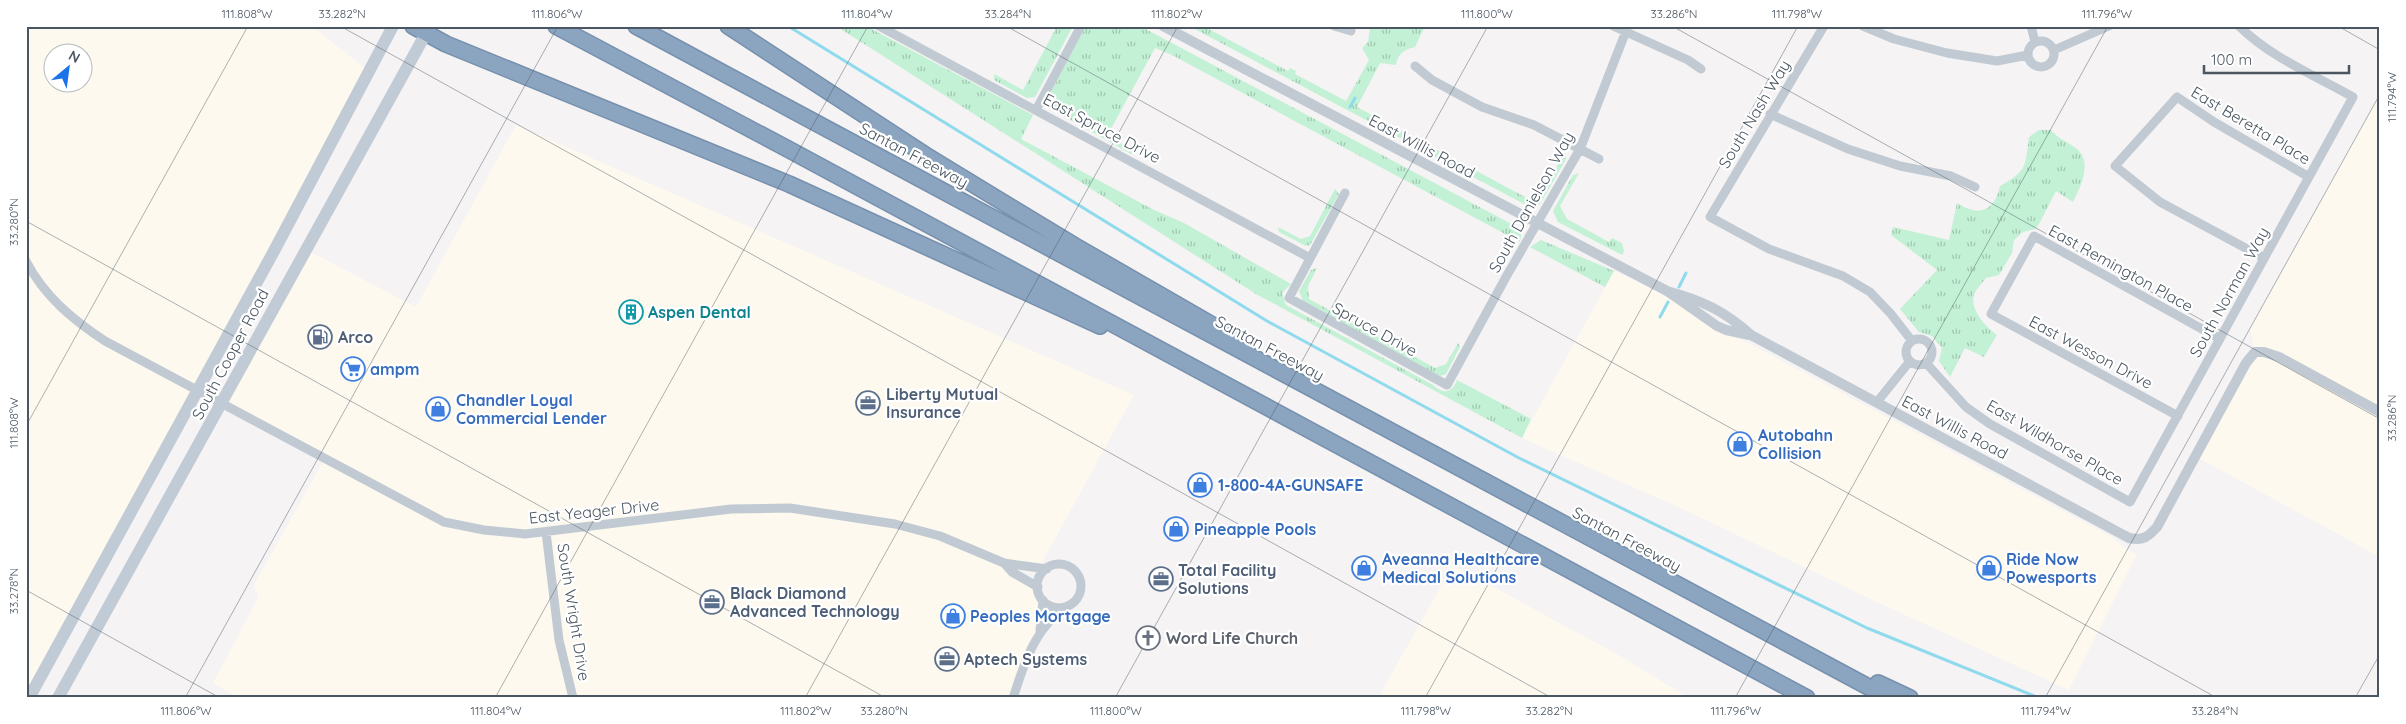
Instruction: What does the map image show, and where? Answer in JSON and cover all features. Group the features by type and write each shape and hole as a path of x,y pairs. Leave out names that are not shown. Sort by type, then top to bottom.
{"highway":[{"path":"556,26 1807,698"},
{"name":"Santan Freeway","path":"636,26 1888,698"},
{"path":"728,26 939,163 1075,246 1222,330 1259,362"},
{"path":"423,29 446,44 789,184 930,247 1088,322 1137,337"},
{"path":"1700,641 1733,668 1787,698"},
{"path":"1823,662 1881,684 1910,698"}],"main road":[{"name":"South Cooper Road","path":"29,698 274,251 393,26"},
{"name":"South Cooper Road","path":"58,698 222,402 423,29"}],"street":[{"name":"East Spruce Drive","path":"879,26 1310,258"},
{"path":"1036,110 1080,26"},
{"name":"East Willis Road","path":"1163,26 1538,225 1667,291 1685,296 1731,316 1751,335 2129,538 2138,540 2147,538 2157,526 2246,363 2255,352 2264,352 2279,357 2380,412"},
{"path":"1334,26 1351,31"},
{"path":"1613,26 1627,29 1688,60 1701,69"},
{"name":"South Nash Way","path":"1824,26 1710,217 1769,248 1843,276 1870,292 1891,314 1912,341"},
{"path":"1864,26 1894,39 1946,53 1997,61 2028,55"},
{"path":"2031,26 2035,42"},
{"path":"2054,50 2109,26"},
{"name":"South Norman Way","path":"2130,502 2353,97 2283,58 2247,34 2239,26"},
{"name":"South Danielson Way","path":"1447,385 1506,277 1538,225 1580,149 1627,29"},
{"path":"2044,41 2054,50 2052,62 2044,67 2032,63 2028,55 2030,48 2035,42 2044,41"},
{"path":"1415,66 1432,80 1482,107 1534,126 1598,159"},
{"name":"East Beretta Place","path":"2264,258 2160,202 2115,166 2177,98 2214,122 2309,177"},
{"path":"1770,114 1848,149 1900,166 1951,176 1975,187"},
{"path":"1310,258 1345,193"},
{"name":"East Wesson Drive","path":"2034,236 1990,314 2178,416"},
{"name":"East Remington Place","path":"2034,236 2220,340"},
{"name":"Spruce Drive","path":"1310,258 1289,298 1447,385"},
{"name":"East Yeager Drive","path":"26,261 45,291 81,325 105,341 444,522 525,534 731,509 790,508 895,524 940,536 1004,563 1047,569"},
{"path":"1920,339 1929,345 1931,353 1926,363 1917,365 1910,361 1906,351 1912,341 1920,339"},
{"path":"1877,402 1910,361"},
{"name":"East Wildhorse Place","path":"1926,363 1966,407 1990,424 2130,502"},
{"name":"South Wright Drive","path":"546,532 559,640 573,698"},
{"name":"East Yeager Drive","path":"1004,563 1012,572 1038,587"},
{"path":"1013,698 1040,631 1057,613 1070,606 1080,595 1081,588 1078,574 1066,566 1053,566 1047,569 1040,577 1038,587 1043,600 1040,631"},
{"path":"1043,600 1055,608 1070,606"}],"shaded area":[{"path":"26,26 312,26 369,71 26,698"},
{"path":"2380,93 2380,557 2195,456 2255,352 2250,328"},
{"path":"516,125 1134,395 1039,568 1005,564 1038,587 1043,600 1041,620 1013,698 238,698 213,683 258,598 254,585 325,458 222,402 305,249 416,307"},
{"path":"1614,271 1652,288 1726,334 1748,343 2112,537 2126,549 2137,554 2069,690 1879,603 1687,511 1522,438"},
{"path":"1453,565 1622,657 1689,698 1378,698"}],"green space":[{"path":"836,26 866,26 1033,115 1021,139 1154,210 1184,223 1291,284 1282,293 1286,305 1440,390 1450,390 1457,380 1531,419 1522,438 1256,294"},
{"path":"1057,26 1073,26 1035,97 1027,98 994,80 994,74 1023,90"},
{"path":"1086,26 1140,26 1517,227 1521,235 1520,242 1172,55 1155,48 1107,136 1136,151 1131,154 1048,107 1046,101"},
{"path":"1189,26 1203,26 1288,71 1290,68 1296,71 1295,74 1346,101 1369,60 1362,48 1368,42 1370,29 1376,26 1425,26 1415,47 1402,53 1396,65 1380,63 1357,107 1529,199 1540,196 1565,152 1566,159 1540,204 1530,207"},
{"path":"2039,130 2051,130 2077,149 2082,155 2085,168 2082,183 2073,202 2056,191 2035,229 2023,232 2014,240 2012,253 1999,275 1986,278 1974,294 1973,300 1976,311 1988,327 1997,335 1984,357 1965,348 1950,377 1939,361 1942,348 1932,336 1919,332 1900,309 1937,270 1891,235 1893,227 1949,240 1957,203 1979,211 1985,210 1990,206 1994,202 2000,186 2020,172 2027,155 2029,137"},
{"path":"1579,173 1560,206 1567,219 1609,242 1612,238 1622,243 1624,251 1622,255 1558,222 1553,211 1573,175"},
{"path":"1335,189 1339,194 1310,245 1306,246 1279,232 1278,227 1301,239 1310,236"},
{"path":"1541,240 1614,271 1605,287 1530,247"},
{"path":"1317,268 1308,286 1309,299 1435,368 1446,364 1458,343 1460,347 1446,374 1440,376 1303,301 1299,291 1311,270"}],"waterway":[{"path":"788,26 1267,321 1519,458 1867,628 2039,698"},
{"path":"1350,107 1355,98"},
{"path":"1679,287 1686,273"},
{"path":"1660,317 1668,302"}],"place":[{"name":"Aspen Dental","path":"631,312"},
{"name":"Arco","path":"320,337"},
{"name":"ampm","path":"353,369"},
{"name":"Liberty Mutual Insurance","path":"868,403"},
{"name":"Chandler Loyal Commercial Lender","path":"438,409"},
{"name":"Autobahn Collision","path":"1740,444"},
{"name":"1-800-4A-GUNSAFE","path":"1200,485"},
{"name":"Pineapple Pools","path":"1176,529"},
{"name":"Aveanna Healthcare Medical Solutions","path":"1364,568"},
{"name":"Ride Now Powesports","path":"1989,568"},
{"name":"Total Facility Solutions","path":"1161,579"},
{"name":"Black Diamond Advanced Technology","path":"712,602"},
{"name":"Peoples Mortgage","path":"953,616"},
{"name":"Word Life Church","path":"1148,638"},
{"name":"Aptech Systems","path":"947,659"}]}
